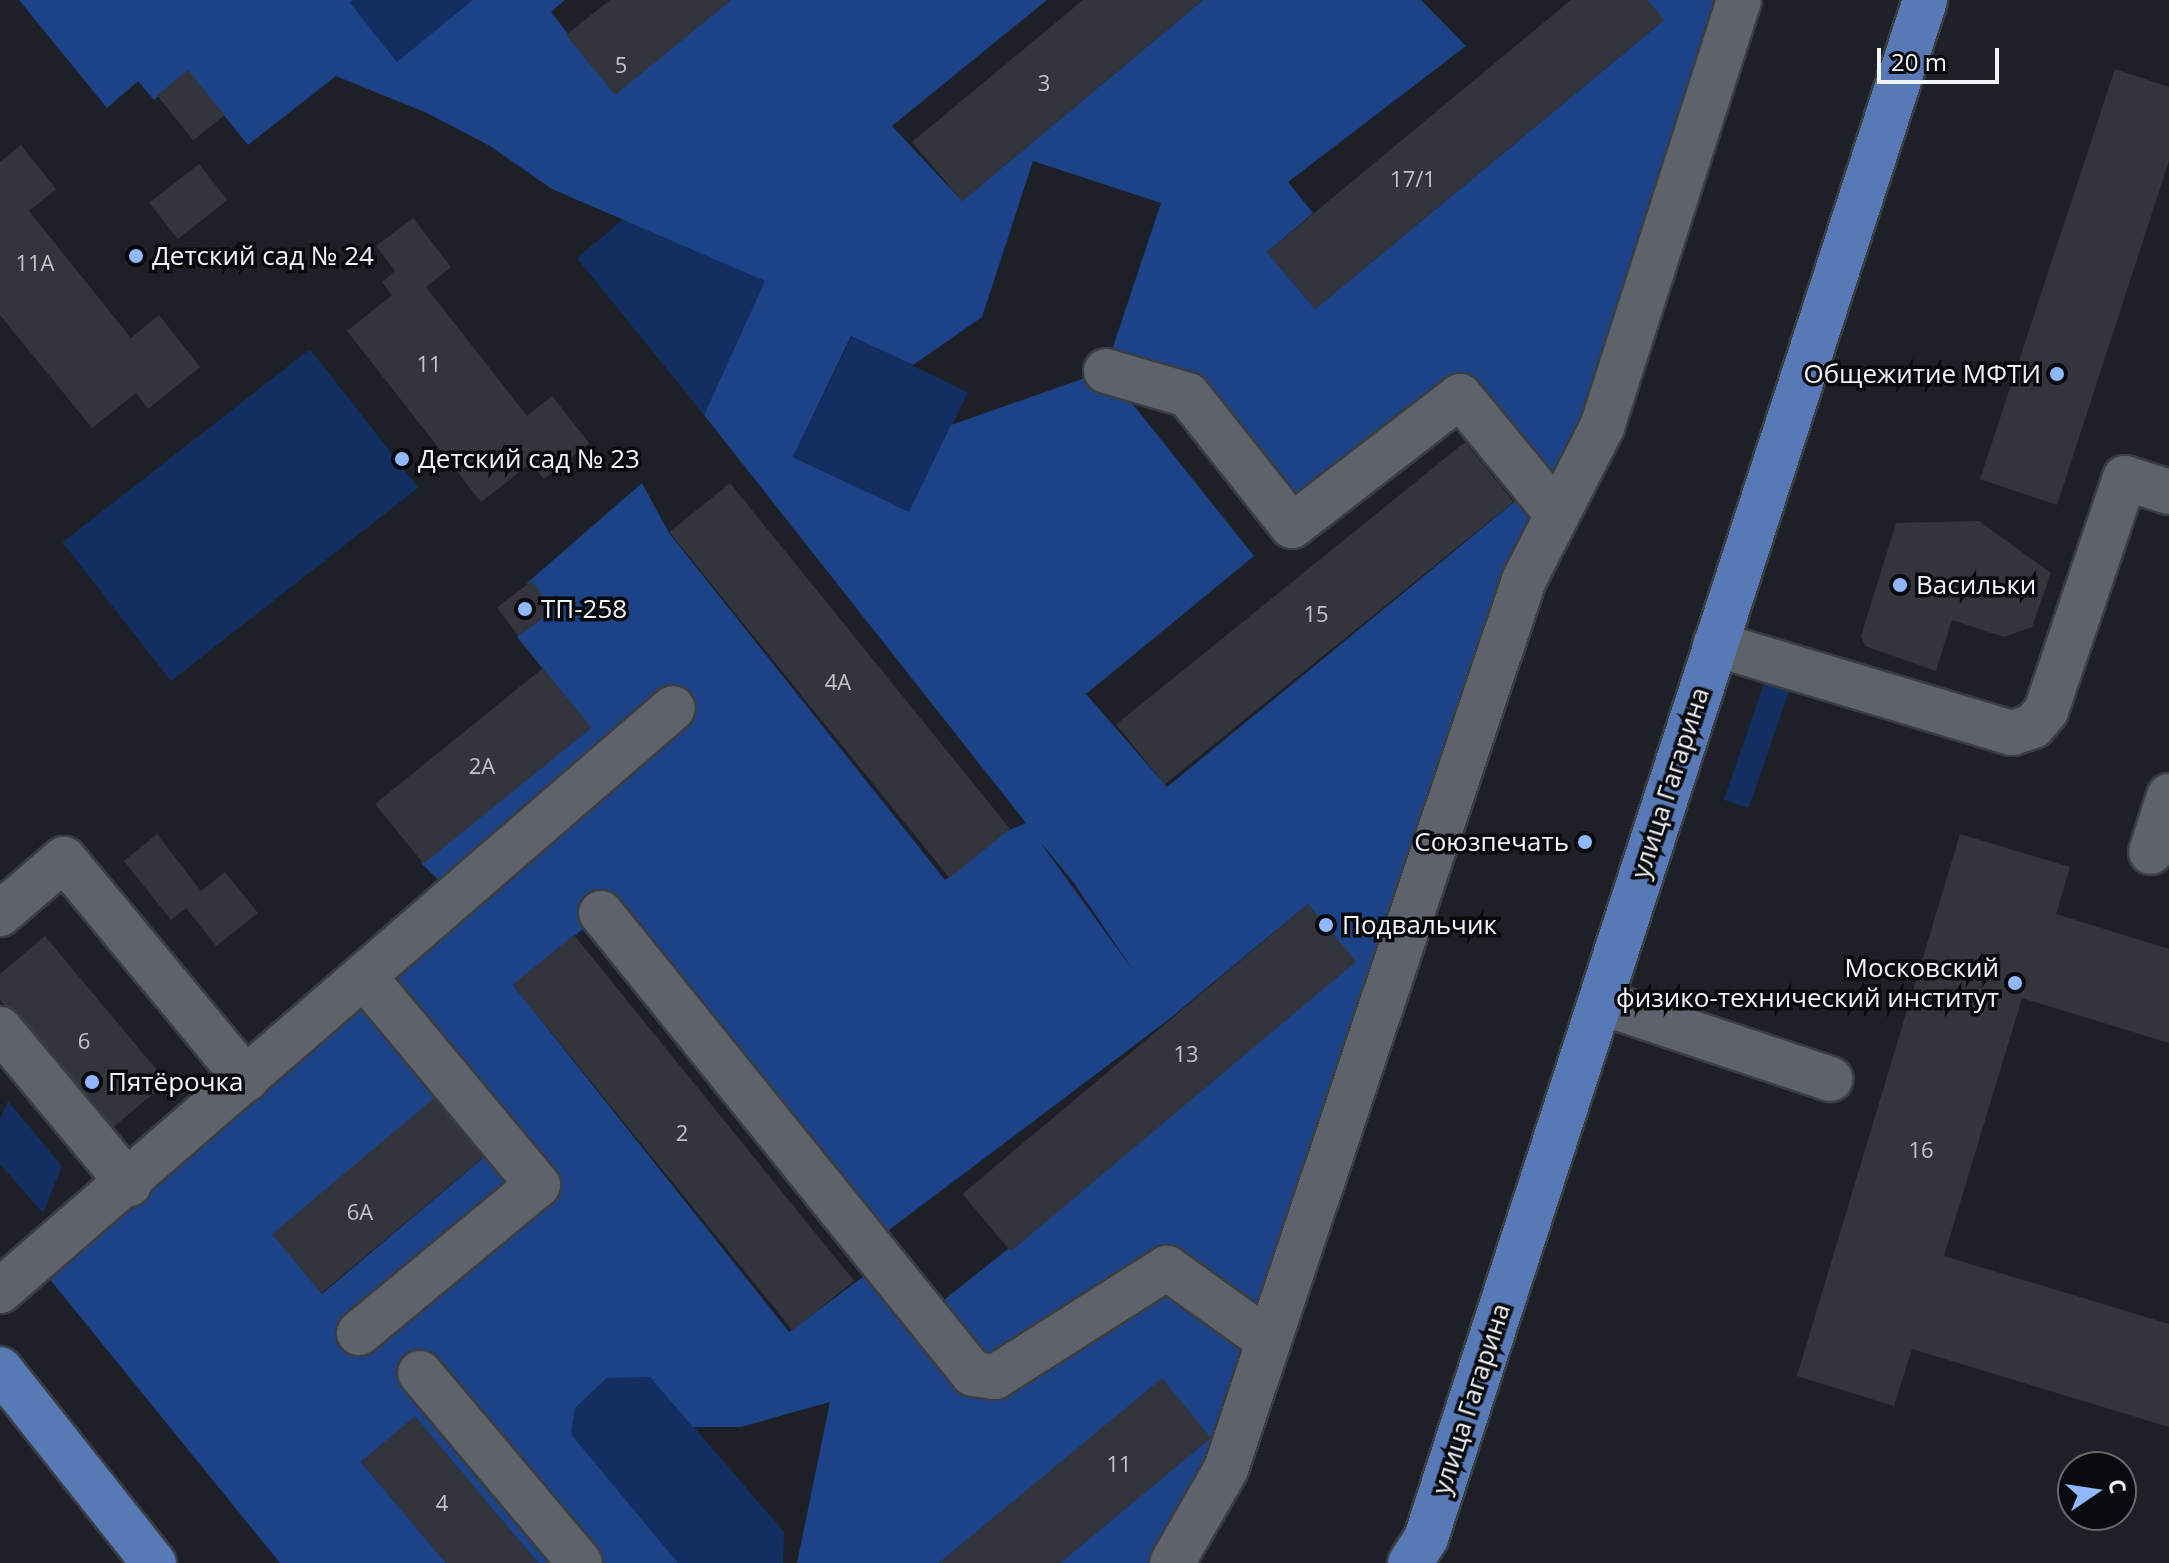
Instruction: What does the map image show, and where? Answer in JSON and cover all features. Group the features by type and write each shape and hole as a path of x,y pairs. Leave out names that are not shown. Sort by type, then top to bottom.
{"main road":[{"name":"улица Гагарина","path":"1418,1555 1925,0"},
{"path":"0,1369 154,1563"}],"lane":[{"path":"1172,1563 1226,1469 1524,580 1602,427 1739,0"},
{"path":"1106,371 1188,395 1292,526 1460,396 1557,514"},
{"path":"1715,644 2012,733 2033,726 2046,711 2125,478 2169,492"},
{"path":"0,1291 129,1184 673,708"},
{"path":"2151,852 2169,796"},
{"path":"0,914 64,859 246,1079"},
{"path":"601,913 973,1374 995,1377 1167,1268 1269,1341"},
{"path":"359,1333 538,1185 364,976"},
{"path":"1600,1002 1830,1079"},
{"path":"0,1029 129,1184"},
{"path":"420,1373 580,1563"}],"shaded area":[{"path":"19,0 353,0 350,3 397,62 473,0 565,0 551,12 615,94 731,0 1047,0 892,126 962,201 1203,0 1421,0 1466,46 1288,182 1313,213 1267,252 1315,309 1663,21 1647,0 1739,0 1602,427 1557,514 1226,1469 1172,1563 1060,1563 1210,1438 1162,1379 939,1563 797,1563 830,1402 741,1427 693,1427 650,1377 607,1378 575,1408 571,1434 678,1563 538,1563 415,1417 361,1462 446,1563 280,1563 35,1261 456,897 421,863 591,728 517,637 553,610 527,583 642,483 669,533 945,880 1007,831 1026,823 704,415 765,281 552,189 490,146 427,113 336,76 248,145 188,71 154,100 138,81 107,108","holes":["1033,161 1161,203 1105,371 951,425 909,512 793,457 851,336 913,365 982,317","1107,372 1188,395 1292,526 1460,397 1556,513 1514,502 1167,787 1086,694 1254,556","1042,844 1074,883 1135,973","1308,904 1355,962 926,1314 883,1262 789,1332 513,985 602,914 869,1245 1168,1020","455,1086 505,1146 489,1153 322,1294 274,1235"]},
{"path":"353,0 474,1 397,62 350,3"},
{"path":"626,217 765,281 704,415 577,258"},
{"path":"852,336 968,393 909,513 793,456"},
{"path":"310,349 418,488 171,681 63,542"},
{"path":"1764,683 1789,691 1749,808 1724,800"},
{"path":"8,1101 62,1166 43,1213 0,1164 0,1119"},
{"path":"651,1377 784,1532 783,1563 678,1563 571,1434 574,1408 608,1378"}],"building":[{"path":"610,0 731,0 615,95 566,35"},
{"path":"1083,0 1203,0 962,201 912,142"},
{"path":"1571,0 1648,0 1664,20 1315,309 1267,252"},
{"name":"Общежитие МФТИ","path":"2115,69 2169,87 2169,161 2057,505 1980,479"},
{"path":"188,70 225,115 193,140 157,95"},
{"path":"21,145 56,189 29,211 131,338 159,315 200,367 148,409 136,393 92,428 0,315 0,162"},
{"path":"199,164 227,200 178,239 149,203"},
{"path":"413,218 451,267 426,287 527,416 552,396 589,443 544,479 531,463 481,502 347,331 392,295 382,282 395,271 376,246"},
{"path":"1465,442 1513,502 1165,784 1116,725"},
{"path":"730,483 1010,829 949,878 669,532"},
{"path":"1979,521 2051,573 2032,627 2004,637 1952,620 1936,671 1865,646 1861,636 1896,523"},
{"name":"ТП-258","path":"532,581 554,610 519,636 497,607"},
{"path":"543,668 591,728 424,864 375,804"},
{"path":"157,834 201,891 225,872 258,913 216,946 186,908 171,920 124,861"},
{"path":"1960,834 2070,867 2056,914 2169,949 2169,1043 2022,998 1944,1256 2169,1324 2169,1427 1912,1349 1894,1406 1797,1376"},
{"path":"1308,904 1356,961 1011,1251 963,1194"},
{"path":"574,935 854,1281 793,1331 513,985"},
{"path":"45,936 167,1082 110,1130 0,1000 0,974"},
{"path":"439,1094 488,1153 321,1293 272,1234"},
{"path":"1162,1378 1211,1438 1060,1563 939,1563"},
{"path":"415,1416 538,1563 446,1563 361,1462"}],"place":[{"name":"Детский сад № 24","path":"136,256"},
{"name":"Общежитие МФТИ","path":"2057,374"},
{"name":"Детский сад № 23","path":"402,459"},
{"name":"Васильки","path":"1900,585"},
{"name":"ТП-258","path":"525,609"},
{"name":"Союзпечать","path":"1585,842"},
{"name":"Подвальчик","path":"1326,925"},
{"name":"Московский физико-технический институт","path":"2015,983"},
{"name":"Пятёрочка","path":"92,1082"}]}
